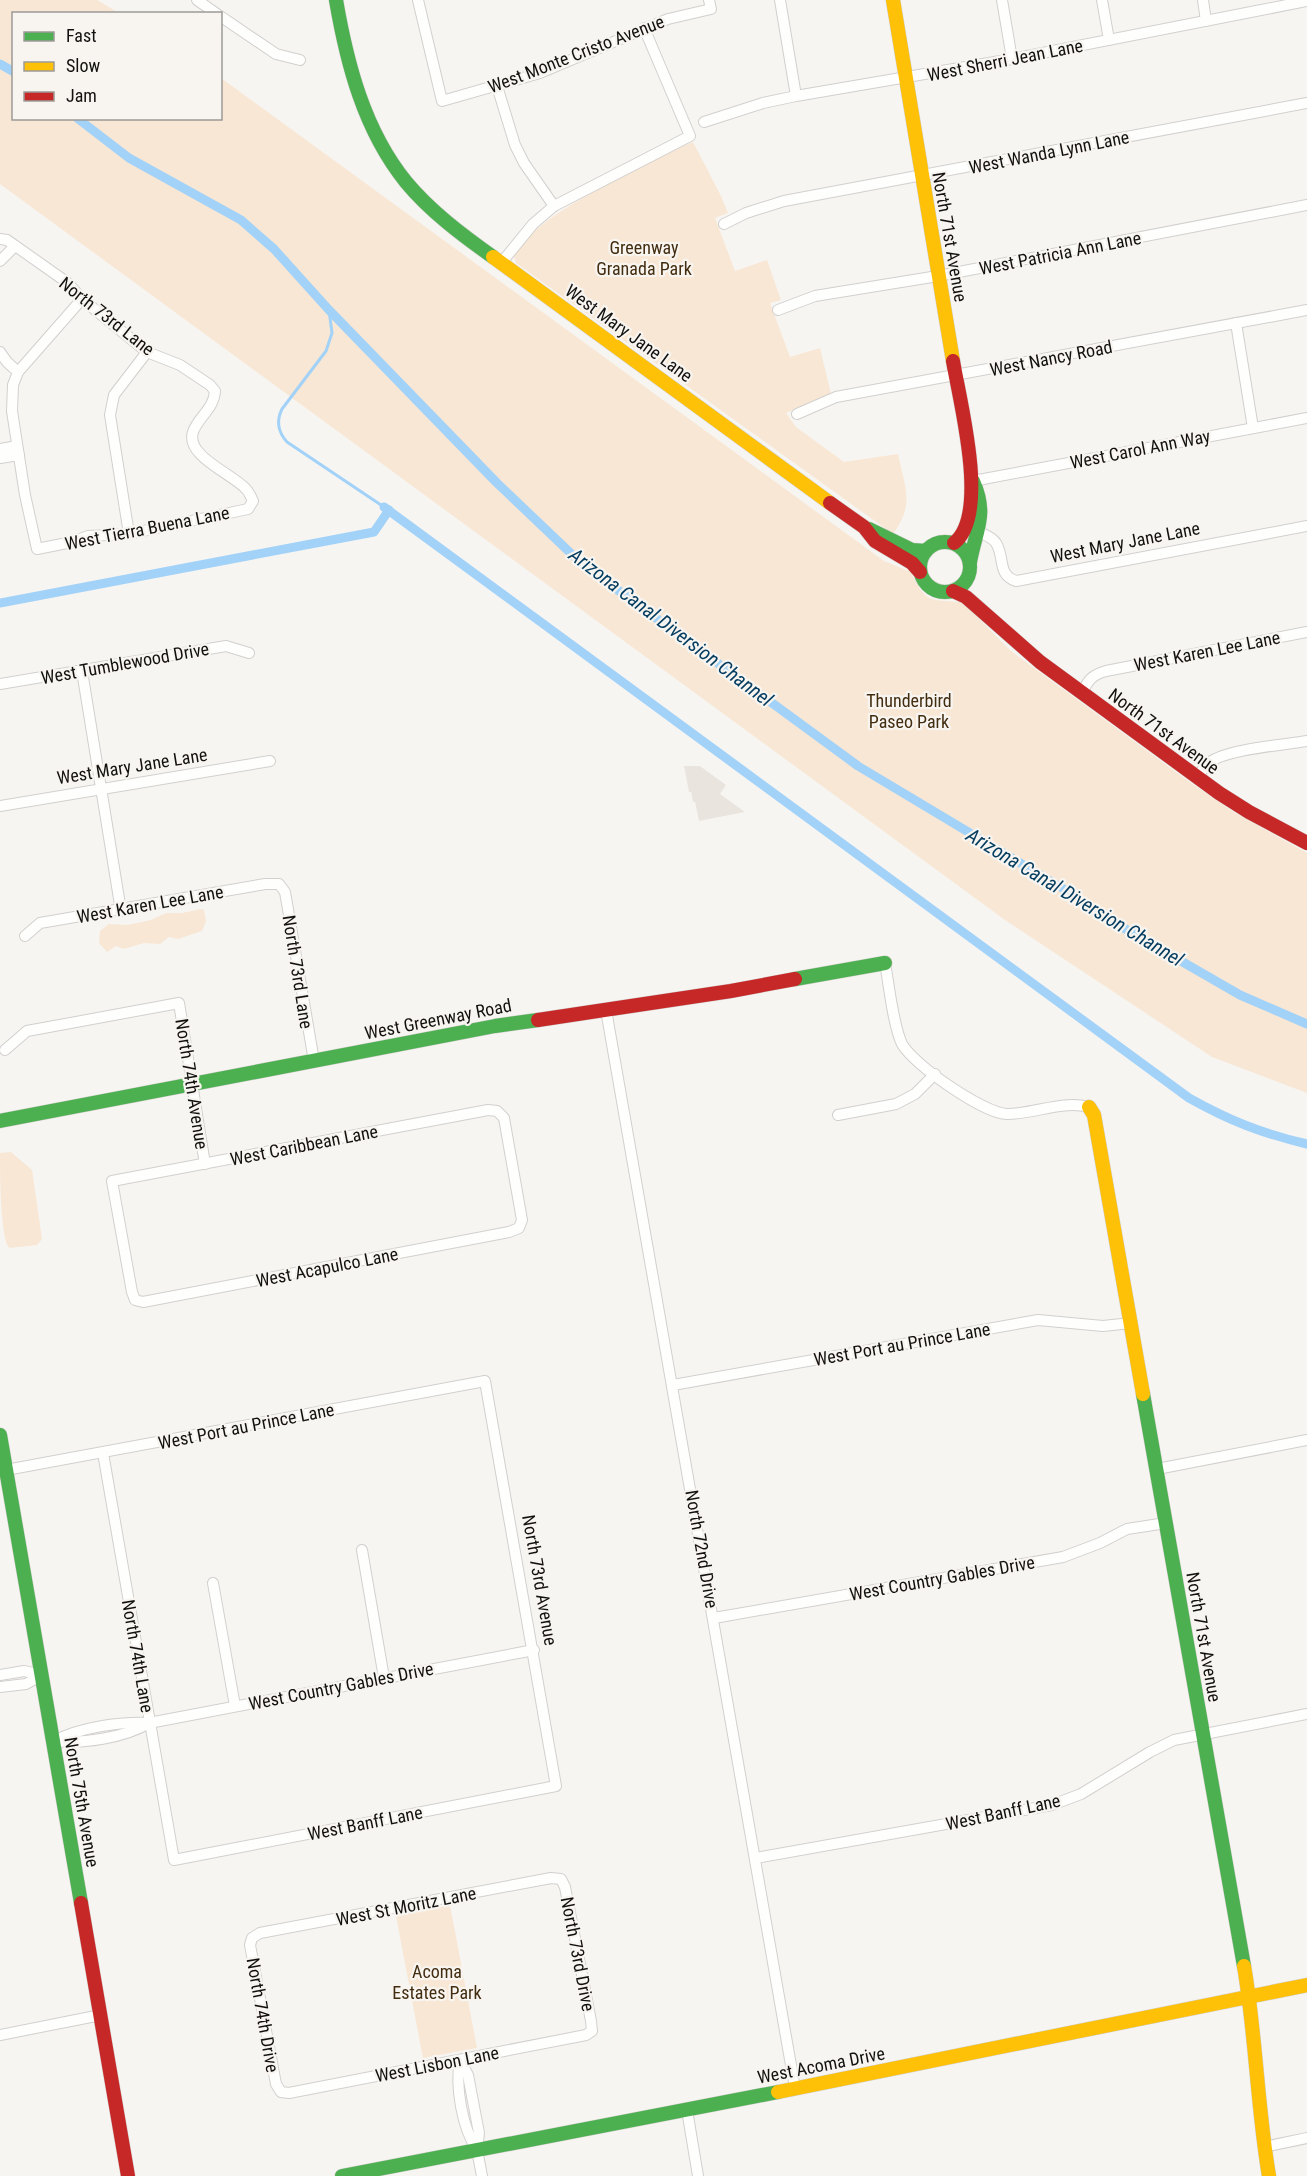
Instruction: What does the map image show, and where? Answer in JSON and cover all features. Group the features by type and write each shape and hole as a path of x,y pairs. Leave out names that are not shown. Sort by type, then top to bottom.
{"street":[{"name":"West Mary Jane Lane","path":"336,0 342,38 353,80 369,123 411,187 440,215 468,239 864,527 912,550 926,551"},
{"name":"West Monte Cristo Avenue","path":"418,0 442,101 540,72 644,28 710,5"},
{"path":"780,0 796,96"},
{"name":"North 71st Avenue","path":"893,0 973,481 967,529 960,540 954,543 964,550 974,590 998,616 1009,635"},
{"path":"1002,0 1012,59"},
{"path":"1102,0 1108,40"},
{"path":"1203,0 1206,21"},
{"name":"West Sherri Jean Lane","path":"704,122 763,103 796,96 1012,59 1306,0"},
{"path":"222,17 276,54 300,60"},
{"path":"502,262 533,224 554,206 690,136 644,28"},
{"path":"497,86 515,145 524,163 554,206"},
{"name":"West Wanda Lynn Lane","path":"724,224 746,213 784,201 922,177 1307,103"},
{"name":"West Patricia Ann Lane","path":"778,310 815,296 938,276 1307,205"},
{"name":"North 73rd Lane","path":"0,239 7,240 68,284 82,299 147,352 180,365 210,385 215,392 215,400 193,432 192,444 199,454 245,488 253,501"},
{"path":"0,261 15,246"},
{"path":"18,451 11,398 18,372 82,299"},
{"name":"West Nancy Road","path":"797,414 836,398 1307,310"},
{"path":"1236,323 1252,428"},
{"path":"0,352 18,372"},
{"path":"129,534 110,415 114,395 147,352"},
{"name":"West Carol Ann Way","path":"973,481 1307,418"},
{"path":"0,449 18,451"},
{"path":"0,458 18,451"},
{"name":"West Tierra Buena Lane","path":"18,451 37,549 72,542 88,536 129,534 248,509 253,501"},
{"name":"North 71st Avenue","path":"970,568 982,512 981,495 973,481"},
{"name":"West Mary Jane Lane","path":"979,532 997,544 1003,572 1009,579 1016,581 1307,525"},
{"name":"West Mary Jane Lane","path":"864,527 874,541 912,563 920,572"},
{"path":"920,572 922,557 926,551 939,543 954,543"},
{"path":"952,591 963,585 970,568"},
{"name":"North 71st Avenue","path":"920,572 928,586 936,591 952,591 966,597 1040,662 1197,777 1248,812 1307,843"},
{"name":"West Karen Lee Lane","path":"1082,693 1088,681 1095,674 1106,671 1307,632"},
{"name":"West Tumblewood Drive","path":"0,684 226,646 249,653"},
{"path":"82,671 121,910"},
{"path":"1197,777 1210,762 1234,753 1306,745"},
{"name":"West Mary Jane Lane","path":"0,806 270,761"},
{"name":"West Karen Lee Lane","path":"25,936 40,923 265,884 279,884"},
{"name":"North 73rd Lane","path":"279,884 285,892 314,1061"},
{"path":"885,963 902,1043 910,1056 935,1074 988,1110 1001,1114 1072,1104 1089,1107"},
{"name":"West Greenway Road","path":"0,1121 495,1026 731,991 885,963"},
{"name":"North 74th Avenue","path":"5,1050 27,1031 179,1003 205,1164"},
{"name":"North 72nd Drive","path":"606,1010 795,2088"},
{"path":"838,1115 896,1104 915,1094 935,1074"},
{"name":"North 71st Avenue","path":"1089,1107 1094,1115 1249,1997 1269,2176"},
{"name":"West Caribbean Lane","path":"135,1300 112,1181 488,1110 497,1111 504,1118 522,1220 519,1228"},
{"name":"West Acapulco Lane","path":"135,1300 143,1302 154,1300 509,1232 519,1228"},
{"name":"West Port au Prince Lane","path":"673,1385 1038,1320 1102,1326 1131,1323"},
{"name":"West Port au Prince Lane","path":"6,1470 486,1381"},
{"name":"North 73rd Avenue","path":"486,1381 556,1786"},
{"name":"North 75th Avenue","path":"0,1435 128,2176"},
{"path":"1157,1469 1307,1440"},
{"name":"North 74th Lane","path":"103,1453 174,1860"},
{"name":"West Country Gables Drive","path":"714,1618 1063,1557 1100,1543 1127,1529 1166,1523"},
{"path":"362,1550 384,1678"},
{"path":"213,1583 236,1706"},
{"name":"West Country Gables Drive","path":"54,1741 74,1732 131,1722 149,1723 534,1650"},
{"path":"0,1675 24,1671 42,1675"},
{"path":"0,1687 26,1684 42,1675"},
{"name":"West Banff Lane","path":"756,1858 1052,1805 1081,1794 1174,1740 1307,1714"},
{"name":"West Banff Lane","path":"174,1860 556,1786"},
{"name":"West St Moritz Lane","path":"252,1938 260,1933 551,1878 561,1879"},
{"name":"North 73rd Drive","path":"561,1879 565,1887 592,2031"},
{"name":"North 74th Drive","path":"252,1938 250,1945 276,2084 281,2092"},
{"name":"West Acoma Drive","path":"342,2176 1307,1985"},
{"path":"0,2035 100,2015"},
{"name":"West Lisbon Lane","path":"281,2092 586,2036 592,2031"},
{"path":"459,2060 468,2075 479,2133 477,2150 482,2176"},
{"path":"459,2060 456,2077 468,2136 477,2150"},
{"path":"687,2109 698,2176"},
{"path":"464,2114 475,2112"},
{"path":"1264,2147 1307,2138"}],"shaded area":[{"path":"684,766 700,766 726,785 720,794 745,812 699,821 695,802 689,792"}],"green space":[{"name":"Thunderbird Paseo Park","path":"0,0 97,0 117,12 12,12 12,120 222,120 222,79 884,561 911,572 925,595 935,600 962,602 1011,651 1191,783 1232,811 1307,853 1307,1093 1212,1057 1005,920 0,184"},
{"name":"Greenway Granada Park","path":"693,142 728,213 715,218 735,271 767,260 781,300 770,303 790,357 820,348 831,394 786,413 796,427 844,462 898,454 905,486 906,504 904,514 893,534 516,263 514,256 524,241 540,226 611,182"},
{"path":"204,910 206,921 202,931 178,939 169,937 160,944 144,943 124,949 116,946 107,952 99,943 100,931 109,924 128,925 151,920 166,913 182,913"},
{"path":"11,1152 32,1170 42,1239 37,1245 9,1248 6,1242 1,1204 0,1153"},
{"name":"Acoma Estates Park","path":"450,1905 477,2048 423,2058 396,1916"}],"waterway":[{"name":"Arizona Canal Diversion Channel","path":"0,64 12,71"},
{"name":"Arizona Canal Diversion Channel","path":"80,120 129,158 241,220 274,249 329,310 497,483 581,563 858,766 1062,888 1115,923 1240,995 1307,1024"},
{"path":"329,310 332,333 326,351 282,409 279,418 280,430 287,442 384,507"},
{"path":"384,507 1189,1098 1246,1126 1307,1144"},
{"path":"0,603 374,532 389,510"}],"traffic: fast":[{"path":"336,0 359,96 391,162 425,203 493,257"},
{"path":"970,562 980,513 980,503 973,481"},
{"path":"869,529 912,550 926,551"},
{"path":"940,542 950,542 963,549 970,562 970,567 970,572 963,585 950,592 940,592 931,588 924,581 920,572 920,562 924,553 931,546 940,542"},
{"path":"795,979 885,963"},
{"path":"0,1121 495,1026 538,1020"},
{"path":"1143,1394 1244,1966"},
{"path":"0,1435 81,1903"},
{"path":"342,2176 778,2092"}],"traffic: slow":[{"path":"893,0 953,361"},
{"path":"493,257 830,503"},
{"path":"1089,1107 1094,1115 1143,1394"},
{"path":"1244,1966 1269,2176"},
{"path":"778,2092 1307,1985"}],"traffic: jam":[{"path":"953,361 970,457 971,484 970,509 965,529 954,543"},
{"path":"830,503 864,527 875,541 912,563 920,572"},
{"path":"953,591 966,597 1040,662 1219,793 1307,843"},
{"path":"538,1020 795,979"},
{"path":"81,1903 128,2176"}]}
